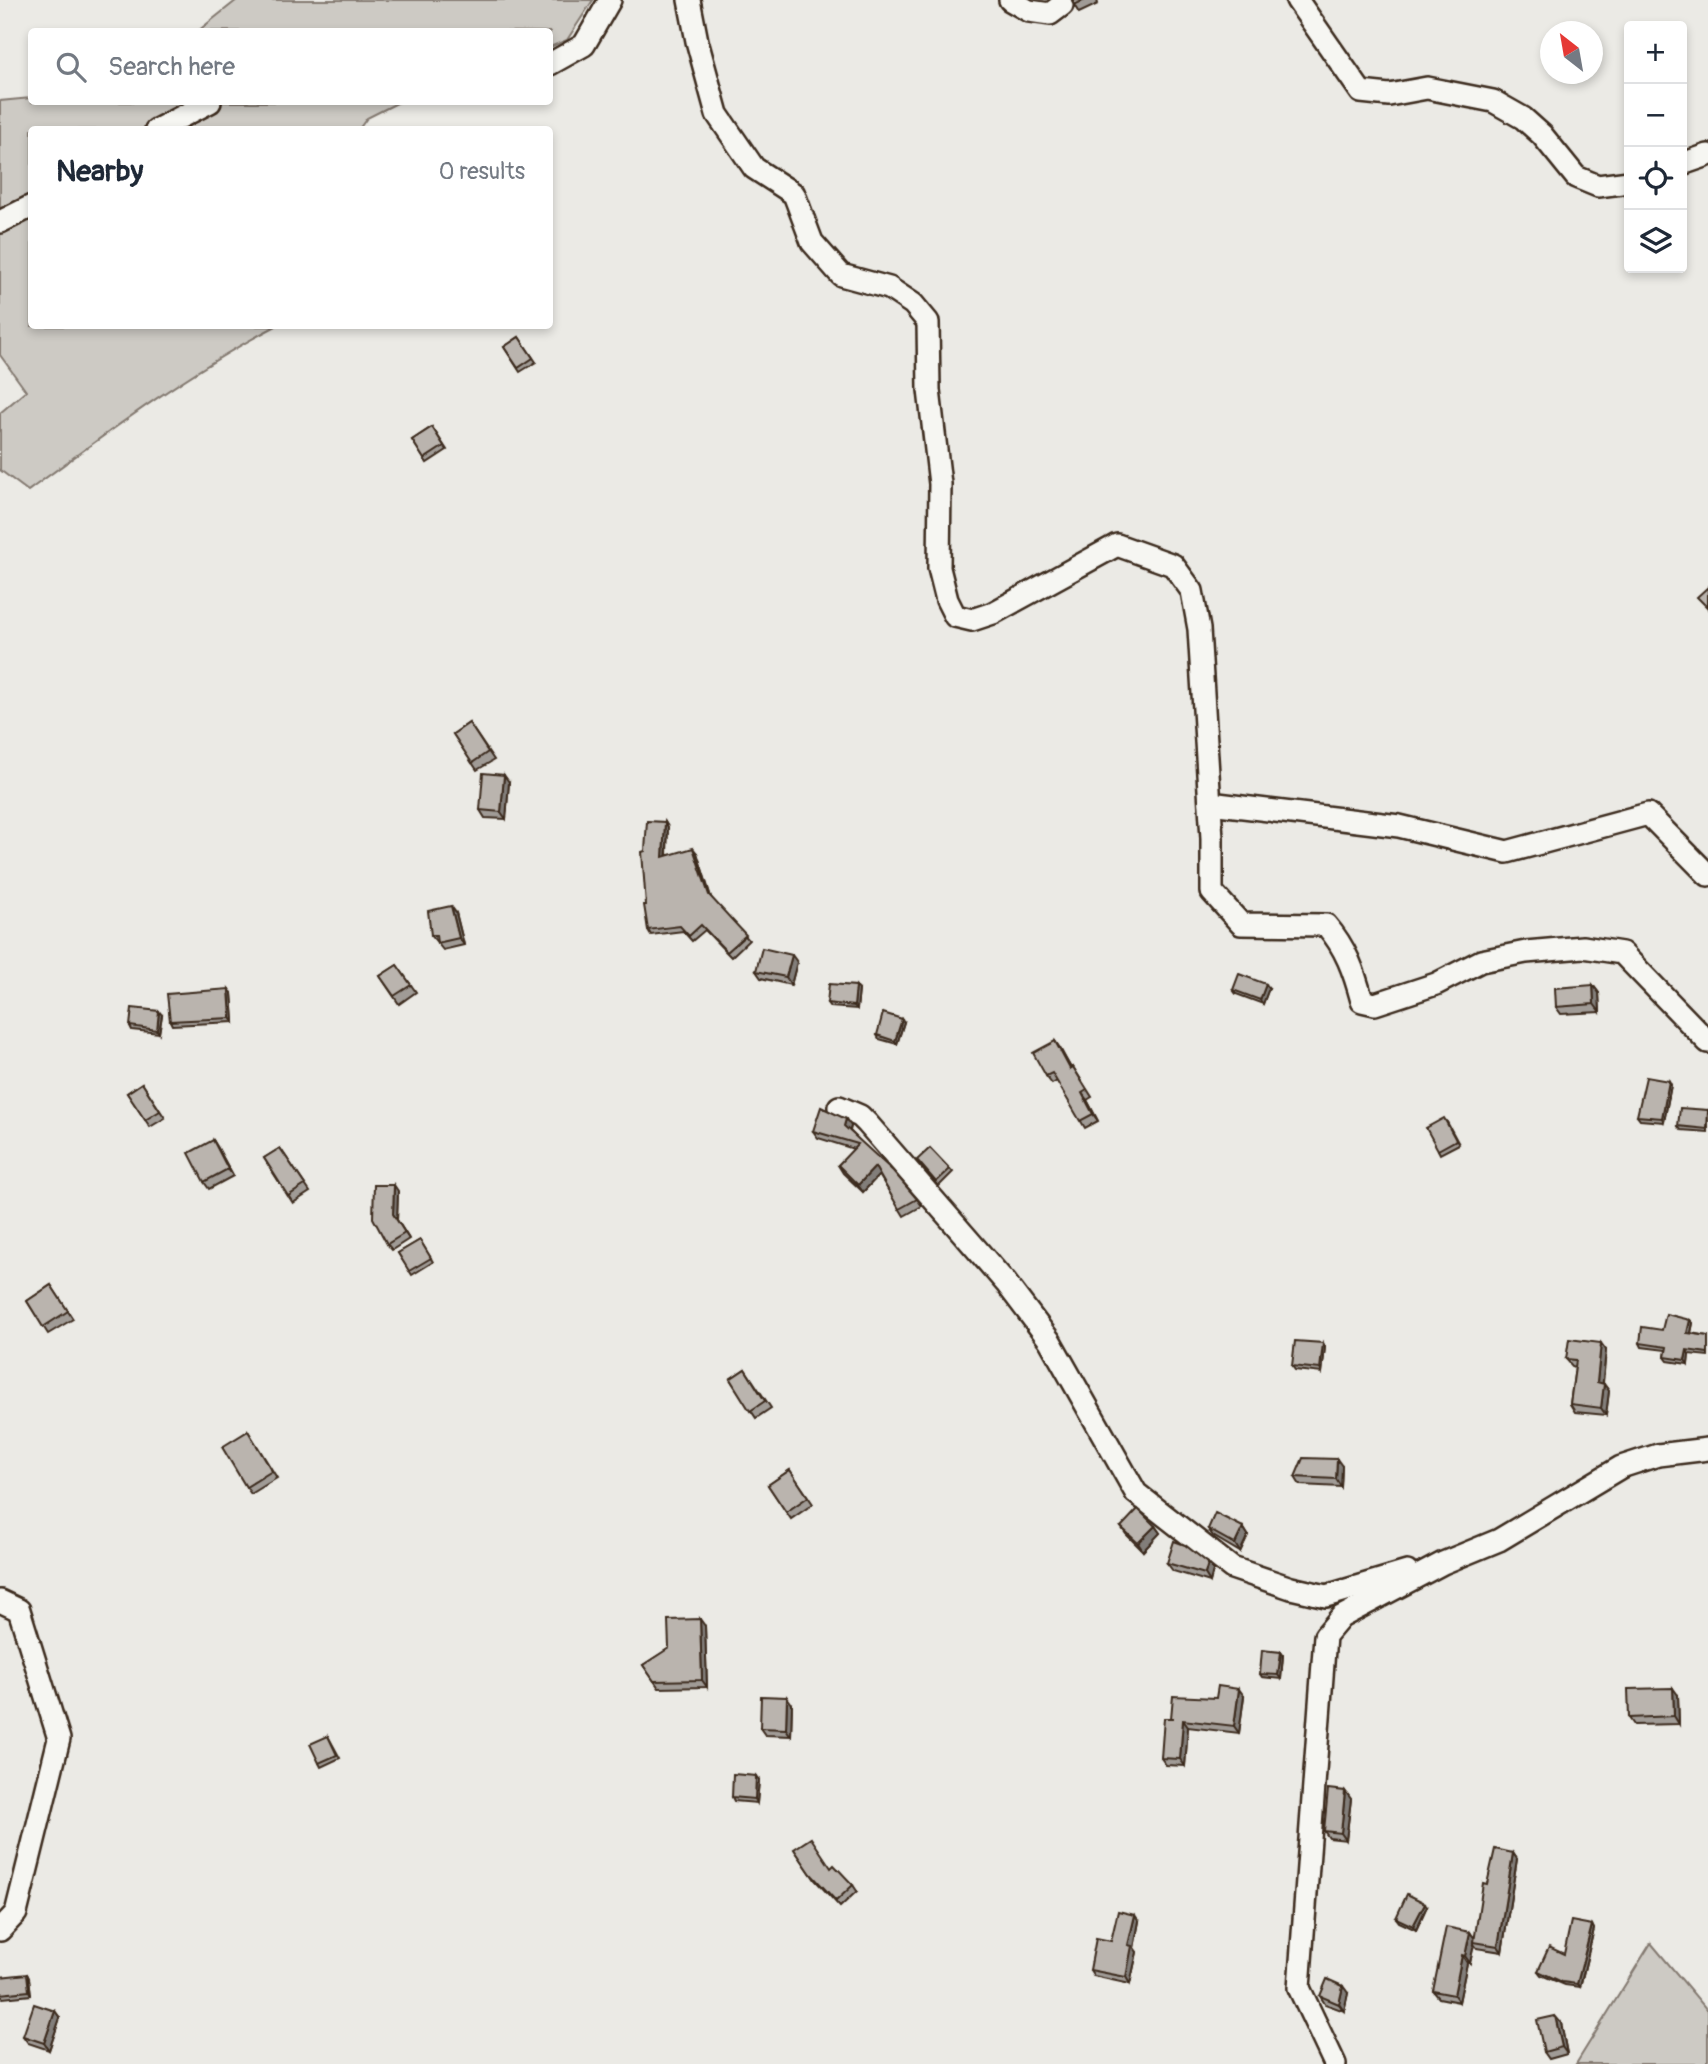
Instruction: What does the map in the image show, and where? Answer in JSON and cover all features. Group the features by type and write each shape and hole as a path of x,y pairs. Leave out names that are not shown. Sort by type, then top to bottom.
{"street":[{"path":"553,62 583,45 610,0"},
{"path":"689,0 697,41 718,114 754,168 794,194 812,242 841,275 890,288 913,304 928,322 929,390 940,484 939,568 947,600 955,616 972,620 993,613 1116,545 1173,565 1192,591 1199,629 1210,803 1212,892 1241,924 1326,925 1341,942 1356,977 1362,1001 1376,1004 1436,984 1481,961 1526,952 1583,947 1622,953 1708,1042"},
{"path":"1010,0 1028,11 1050,14 1062,5 1062,0"},
{"path":"1297,0 1361,92 1389,95 1427,88 1493,101 1523,118 1542,135 1576,177 1598,186 1624,183"},
{"path":"164,126 204,105"},
{"path":"1687,162 1708,155"},
{"path":"0,222 28,208"},
{"path":"1210,803 1399,825 1507,852 1648,814 1708,875"},
{"path":"839,1107 867,1122 1006,1283 1049,1341 1136,1493 1232,1568 1291,1588 1326,1596 1443,1563"},
{"path":"1335,2064 1299,1988 1325,1636 1341,1617 1443,1563 1499,1540 1621,1467 1658,1455 1708,1449"},
{"path":"0,1601 19,1610 59,1739 16,1913 0,1930"}],"shaded area":[{"path":"237,0 593,0 567,40 553,46 553,28 202,28"},
{"path":"28,98 28,105 393,105 367,118 361,126 28,126 28,329 270,329 180,383 28,491 0,470 0,413 26,391 0,355 0,101"},
{"path":"1651,1943 1708,2011 1708,2064 1576,2064"}],"building":[{"path":"1072,0 1085,0 1074,5"},
{"path":"519,337 533,358 518,368 504,347"},
{"path":"432,427 444,446 424,459 412,440"},
{"path":"1708,587 1708,608 1697,597"},
{"path":"469,723 488,752 472,763 453,734"},
{"path":"483,773 504,775 501,812 480,810"},
{"path":"647,821 665,822 663,857 693,848 709,895 746,935 727,952 701,925 689,936 680,926 648,930 642,852 645,851"},
{"path":"451,906 459,938 437,943 436,935 431,935 428,911"},
{"path":"762,948 792,955 786,977 756,971"},
{"path":"397,965 411,985 394,996 380,976"},
{"path":"1239,974 1266,984 1260,1000 1233,990"},
{"path":"829,984 856,986 854,1006 827,1003"},
{"path":"1593,985 1594,1004 1556,1007 1555,988"},
{"path":"229,989 231,1018 170,1021 167,994"},
{"path":"132,1008 159,1011 157,1030 130,1026"},
{"path":"883,1013 902,1019 895,1041 877,1035"},
{"path":"1055,1041 1070,1069 1073,1067 1087,1090 1082,1093 1093,1114 1080,1121 1052,1073 1046,1076 1033,1053"},
{"path":"1646,1077 1669,1081 1662,1118 1637,1116"},
{"path":"142,1083 160,1111 145,1120 127,1093"},
{"path":"821,1107 846,1119 844,1126 893,1171 917,1199 899,1209 875,1167 858,1185 838,1165 858,1144 813,1131"},
{"path":"1680,1108 1708,1110 1707,1129 1678,1126"},
{"path":"1444,1118 1456,1140 1438,1150 1426,1128"},
{"path":"213,1140 228,1169 204,1182 189,1153"},
{"path":"280,1148 305,1185 288,1196 264,1158"},
{"path":"930,1148 950,1169 936,1182 917,1160"},
{"path":"374,1185 394,1185 393,1214 405,1233 387,1244 373,1218"},
{"path":"420,1240 431,1258 409,1271 398,1253"},
{"path":"51,1285 68,1311 43,1327 27,1301"},
{"path":"1666,1314 1690,1320 1687,1333 1708,1336 1708,1353 1687,1350 1685,1360 1665,1357 1667,1347 1640,1343 1642,1327 1662,1330"},
{"path":"1569,1339 1601,1343 1597,1382 1604,1384 1601,1408 1570,1404 1576,1360 1566,1359"},
{"path":"1295,1341 1323,1343 1320,1369 1292,1366"},
{"path":"745,1369 765,1401 750,1411 730,1379"},
{"path":"248,1431 272,1471 246,1487 222,1447"},
{"path":"1303,1458 1337,1459 1336,1479 1295,1477"},
{"path":"790,1470 808,1497 786,1512 768,1485"},
{"path":"1138,1509 1155,1526 1138,1543 1121,1527"},
{"path":"1215,1513 1243,1527 1235,1544 1208,1529"},
{"path":"1174,1541 1185,1545 1208,1563 1205,1574 1167,1563"},
{"path":"700,1619 702,1680 654,1681 643,1665 669,1648 668,1620"},
{"path":"1262,1650 1281,1652 1278,1675 1260,1674"},
{"path":"1218,1686 1239,1689 1234,1726 1183,1720 1180,1759 1161,1758 1164,1718 1171,1718 1173,1696 1216,1698"},
{"path":"1673,1688 1674,1716 1629,1718 1628,1689"},
{"path":"761,1696 787,1697 786,1729 760,1728"},
{"path":"328,1736 337,1755 319,1763 310,1744"},
{"path":"733,1774 756,1776 755,1799 732,1797"},
{"path":"1328,1789 1345,1791 1341,1833 1324,1831"},
{"path":"811,1838 831,1868 834,1865 853,1885 836,1901 811,1874 794,1849"},
{"path":"1495,1849 1513,1853 1498,1946 1474,1942 1483,1883 1487,1884"},
{"path":"1407,1894 1425,1903 1413,1926 1396,1918"},
{"path":"1118,1911 1135,1915 1128,1945 1132,1946 1126,1977 1090,1970 1096,1938 1111,1941"},
{"path":"1571,1921 1592,1925 1577,1984 1562,1982 1538,1971 1549,1947 1564,1954"},
{"path":"1446,1927 1470,1932 1454,1995 1433,1991"},
{"path":"27,1974 29,1991 0,1994 0,1977"},
{"path":"1327,1979 1343,1986 1339,2004 1320,1996"},
{"path":"34,2004 55,2011 44,2043 23,2036"},
{"path":"1555,2016 1562,2047 1544,2052 1537,2020"}]}
